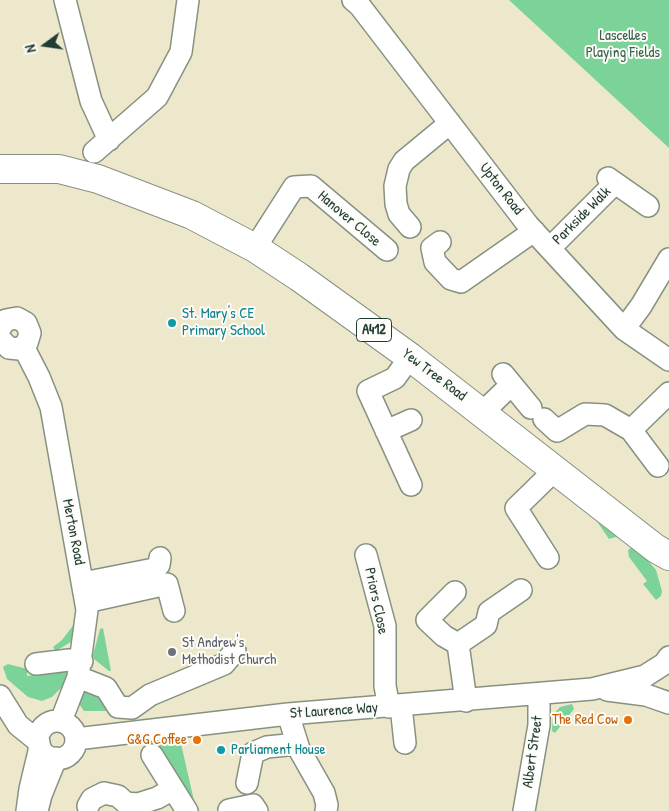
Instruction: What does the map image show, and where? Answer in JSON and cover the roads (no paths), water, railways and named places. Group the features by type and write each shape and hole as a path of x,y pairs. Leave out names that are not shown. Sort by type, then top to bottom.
{"main road":[{"name":"Yew Tree Road","path":"0,169 59,169 98,179 192,215 254,248 300,276 483,412 662,552 669,572"}],"street":[{"path":"65,0 102,146 157,98 181,52 188,0"},
{"name":"Upton Road","path":"353,0 360,6 534,231 624,329 669,360"},
{"path":"410,227 399,214 396,204 395,186 399,169 404,161 450,123"},
{"name":"Parkside Walk","path":"550,248 612,180 648,206"},
{"name":"Hanover Close","path":"254,248 294,187 311,186 386,250"},
{"path":"440,242 432,248 435,262 451,279 461,282 534,231"},
{"path":"624,329 641,306 669,259"},
{"path":"0,328 11,318 22,320 30,333 23,346 9,348 0,339"},
{"name":"Merton Road","path":"23,346 39,377 50,407 84,593 80,669 56,721"},
{"path":"410,357 395,378 368,391 411,485"},
{"path":"483,412 507,379 537,413 557,431 585,414 605,415 631,430 658,466"},
{"path":"631,430 669,393"},
{"path":"386,431 411,420"},
{"path":"548,558 516,508 556,469"},
{"name":"Priors Close","path":"366,555 385,626 385,686 395,706 404,743"},
{"path":"84,593 154,568 159,565 160,558"},
{"path":"84,593 167,584 174,611"},
{"path":"458,644 486,626 489,612 521,590"},
{"path":"455,592 427,620 444,636 458,644"},
{"path":"458,644 466,701"},
{"path":"36,664 69,660 106,688 118,708 132,708 150,695 224,664 235,651"},
{"name":"St Laurence Way","path":"76,739 288,714 466,701 592,689 645,676 664,664 669,657"},
{"name":"St Laurence Way","path":"592,689 646,695 669,703"},
{"name":"Albert Street","path":"524,811 539,725 539,694"},
{"path":"2,699 28,716 69,724 74,731 76,739 71,753 45,749 18,724 2,699"},
{"path":"288,714 297,744 324,793 327,805 326,811"},
{"path":"38,811 45,749 40,733 44,726 56,721"},
{"path":"247,783 254,753 267,747 297,744"},
{"path":"27,811 30,789 45,749"},
{"path":"152,755 187,811"},
{"path":"88,806 92,799 104,793 118,796 126,803 138,804 157,798 173,789"},
{"path":"229,810 253,805 257,811"}],"place":[{"name":"St. Mary's CE Primary School","path":"172,323"},
{"name":"St Andrew's Methodist Church","path":"172,652"},
{"name":"The Red Cow","path":"628,720"},
{"name":"G&G Coffee","path":"197,740"},
{"name":"Parliament House","path":"221,750"}],"park label":[{"name":"Lascelles Playing Fields","path":"623,44"}]}
